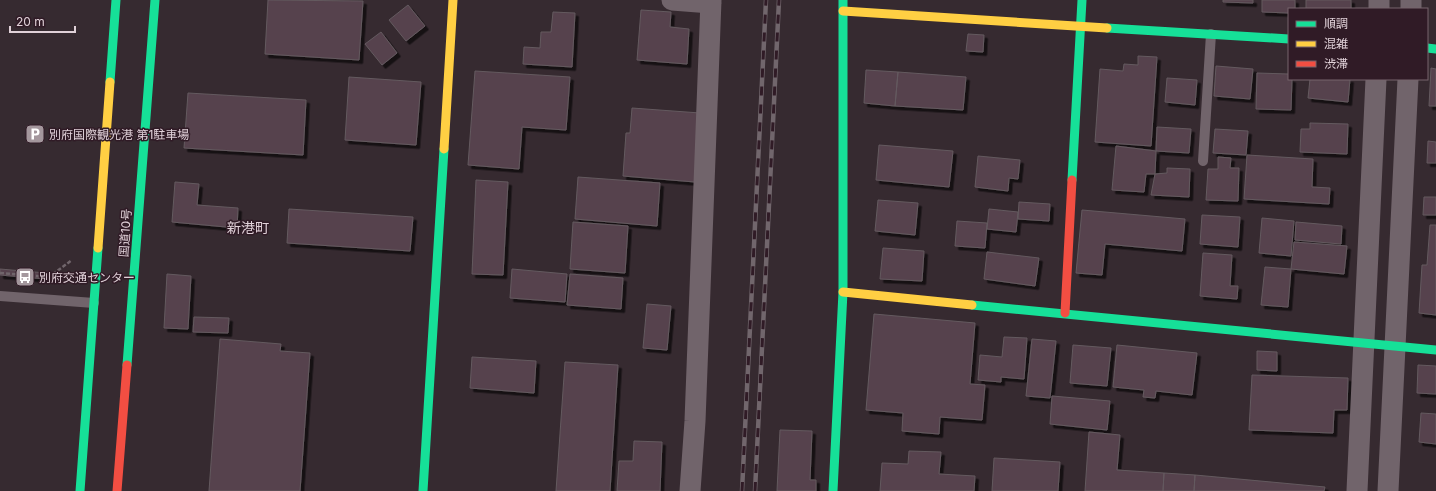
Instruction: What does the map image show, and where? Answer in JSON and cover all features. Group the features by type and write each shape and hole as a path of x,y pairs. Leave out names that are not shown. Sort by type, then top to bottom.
{"main road":[{"path":"80,491 116,0"},
{"name":"国道10号","path":"117,491 155,0"},
{"path":"423,491 453,0"},
{"path":"833,491 843,292 843,0"},
{"path":"1065,313 1082,0"},
{"path":"843,10 1288,39"},
{"path":"843,292 1436,350"}],"street":[{"path":"672,0 711,1 695,406 690,491"},
{"path":"1357,491 1376,80"},
{"path":"1388,491 1408,80"}],"lane":[{"path":"1203,161 1211,34"},
{"path":"0,296 94,303"}],"path":[{"path":"0,273 49,277 72,260"}],"building":[{"path":"268,0 363,1 359,60 265,54"},
{"path":"1223,0 1253,0 1253,3 1223,2"},
{"path":"1262,0 1295,0 1295,8 1288,8 1288,13 1262,12"},
{"path":"1306,0 1351,0 1351,8 1306,8"},
{"path":"408,5 425,26 406,41 389,20"},
{"path":"641,10 671,12 670,27 689,29 687,64 637,60"},
{"path":"553,12 575,13 572,67 523,64 524,47 540,48 541,32 551,32"},
{"path":"381,32 397,53 382,65 365,44"},
{"path":"968,34 984,35 983,52 966,51"},
{"path":"1138,56 1157,57 1151,146 1095,142 1100,69 1123,71 1124,64 1138,65"},
{"path":"1216,66 1253,69 1250,99 1214,96"},
{"path":"1431,68 1436,69 1436,106 1429,106"},
{"path":"866,70 898,72 895,106 864,103"},
{"path":"475,71 570,77 566,130 522,127 519,169 468,165"},
{"path":"898,72 966,77 963,110 895,106"},
{"path":"1257,73 1288,74 1288,80 1292,80 1291,110 1256,109"},
{"path":"349,77 421,82 416,145 345,140"},
{"path":"1167,78 1197,80 1195,105 1165,102"},
{"path":"1310,80 1350,80 1348,102 1308,98"},
{"path":"188,93 306,100 303,155 184,148"},
{"path":"632,108 700,113 695,182 623,176 626,133 630,133"},
{"path":"1310,123 1348,124 1347,154 1300,152 1301,129 1310,129"},
{"path":"1157,127 1191,129 1189,153 1156,151"},
{"path":"1215,129 1248,131 1246,155 1213,153"},
{"path":"1428,141 1436,142 1436,163 1427,163"},
{"path":"879,145 953,151 949,187 876,180"},
{"path":"1116,146 1156,151 1155,174 1146,174 1144,192 1112,190"},
{"path":"1247,155 1313,159 1312,187 1330,188 1329,204 1244,199"},
{"path":"978,156 1020,160 1018,179 1009,178 1008,191 975,187"},
{"path":"1218,157 1231,158 1230,168 1239,168 1238,201 1206,200 1208,169 1218,169"},
{"path":"1167,168 1190,169 1189,197 1151,195 1155,174 1167,173"},
{"path":"578,177 660,183 657,226 575,219"},
{"path":"476,180 508,182 503,275 472,274"},
{"path":"175,182 199,184 197,205 238,208 237,228 172,222"},
{"path":"1424,197 1436,197 1436,215 1423,215"},
{"path":"878,200 918,203 915,235 875,231"},
{"path":"1019,202 1050,204 1049,221 1018,219"},
{"path":"289,209 413,217 410,251 287,243"},
{"path":"989,209 1018,212 1016,232 987,229"},
{"path":"1082,210 1185,219 1182,251 1105,244 1102,275 1076,273"},
{"path":"1202,215 1240,217 1238,247 1200,244"},
{"path":"1262,218 1294,221 1291,256 1259,253"},
{"path":"957,221 987,223 985,248 955,246"},
{"path":"573,222 628,226 625,273 570,269"},
{"path":"1296,222 1342,226 1341,244 1295,240"},
{"path":"1430,225 1436,225 1436,315 1419,313 1422,265 1427,265"},
{"path":"1294,242 1347,246 1344,274 1291,269"},
{"path":"883,248 924,251 922,281 880,279"},
{"path":"987,252 1039,258 1035,286 984,279"},
{"path":"1203,253 1232,255 1230,286 1238,286 1237,299 1200,296"},
{"path":"1265,267 1291,269 1288,307 1261,305"},
{"path":"0,269 46,273 45,279 0,275"},
{"path":"512,269 567,274 565,302 510,298"},
{"path":"167,274 191,276 188,329 164,328"},
{"path":"570,274 623,278 621,309 567,305"},
{"path":"647,304 671,306 667,350 643,348"},
{"path":"874,314 975,323 970,384 985,385 982,420 940,417 939,434 902,431 903,413 866,410"},
{"path":"194,317 229,318 228,333 193,332"},
{"path":"1004,337 1027,338 1024,379 1001,377 1001,382 978,380 980,355 1002,357"},
{"path":"220,339 281,344 280,351 310,353 300,491 209,491"},
{"path":"1032,339 1056,341 1050,398 1026,396"},
{"path":"1073,345 1111,348 1107,386 1070,383"},
{"path":"1117,345 1197,353 1192,395 1156,391 1155,398 1143,397 1144,390 1113,387"},
{"path":"1257,351 1277,352 1277,371 1257,370"},
{"path":"472,357 536,361 534,393 470,388"},
{"path":"565,362 618,365 610,491 556,491"},
{"path":"1418,365 1436,366 1436,394 1417,393"},
{"path":"1252,375 1348,378 1347,410 1334,410 1333,433 1249,430"},
{"path":"1052,396 1110,401 1107,430 1050,424"},
{"path":"1421,413 1436,414 1436,444 1419,442"},
{"path":"780,430 812,431 810,480 816,480 816,491 777,491"},
{"path":"1089,432 1120,435 1117,470 1164,473 1163,491 1085,491"},
{"path":"634,441 662,442 660,491 617,491 619,461 633,461"},
{"path":"909,451 941,452 939,474 975,476 974,491 880,491 882,463 908,464"},
{"path":"994,458 1060,462 1058,491 992,491"},
{"path":"1164,473 1195,475 1194,491 1163,491"},
{"path":"1195,475 1325,487 1324,491 1194,491"}],"railway":[{"path":"742,491 766,0"},
{"path":"755,491 779,0"}],"traffic: fast":[{"path":"110,82 116,0"},
{"path":"127,365 155,0"},
{"path":"833,491 843,292 843,0"},
{"path":"1072,180 1082,0"},
{"path":"1107,28 1288,39"},
{"path":"1428,48 1436,49"},
{"path":"423,491 444,149"},
{"path":"80,491 98,248"},
{"path":"972,305 1436,350"}],"traffic: slow":[{"path":"444,149 453,0"},
{"path":"843,11 1107,28"},
{"path":"98,248 110,82"},
{"path":"843,292 972,305"}],"traffic: jam":[{"path":"1065,313 1072,180"},
{"path":"117,491 127,365"}],"place":[{"name":"別府国際観光港 第1駐車場","path":"35,134"},
{"name":"別府交通センター","path":"25,277"}],"district":[{"name":"新港町","path":"248,227"}]}
